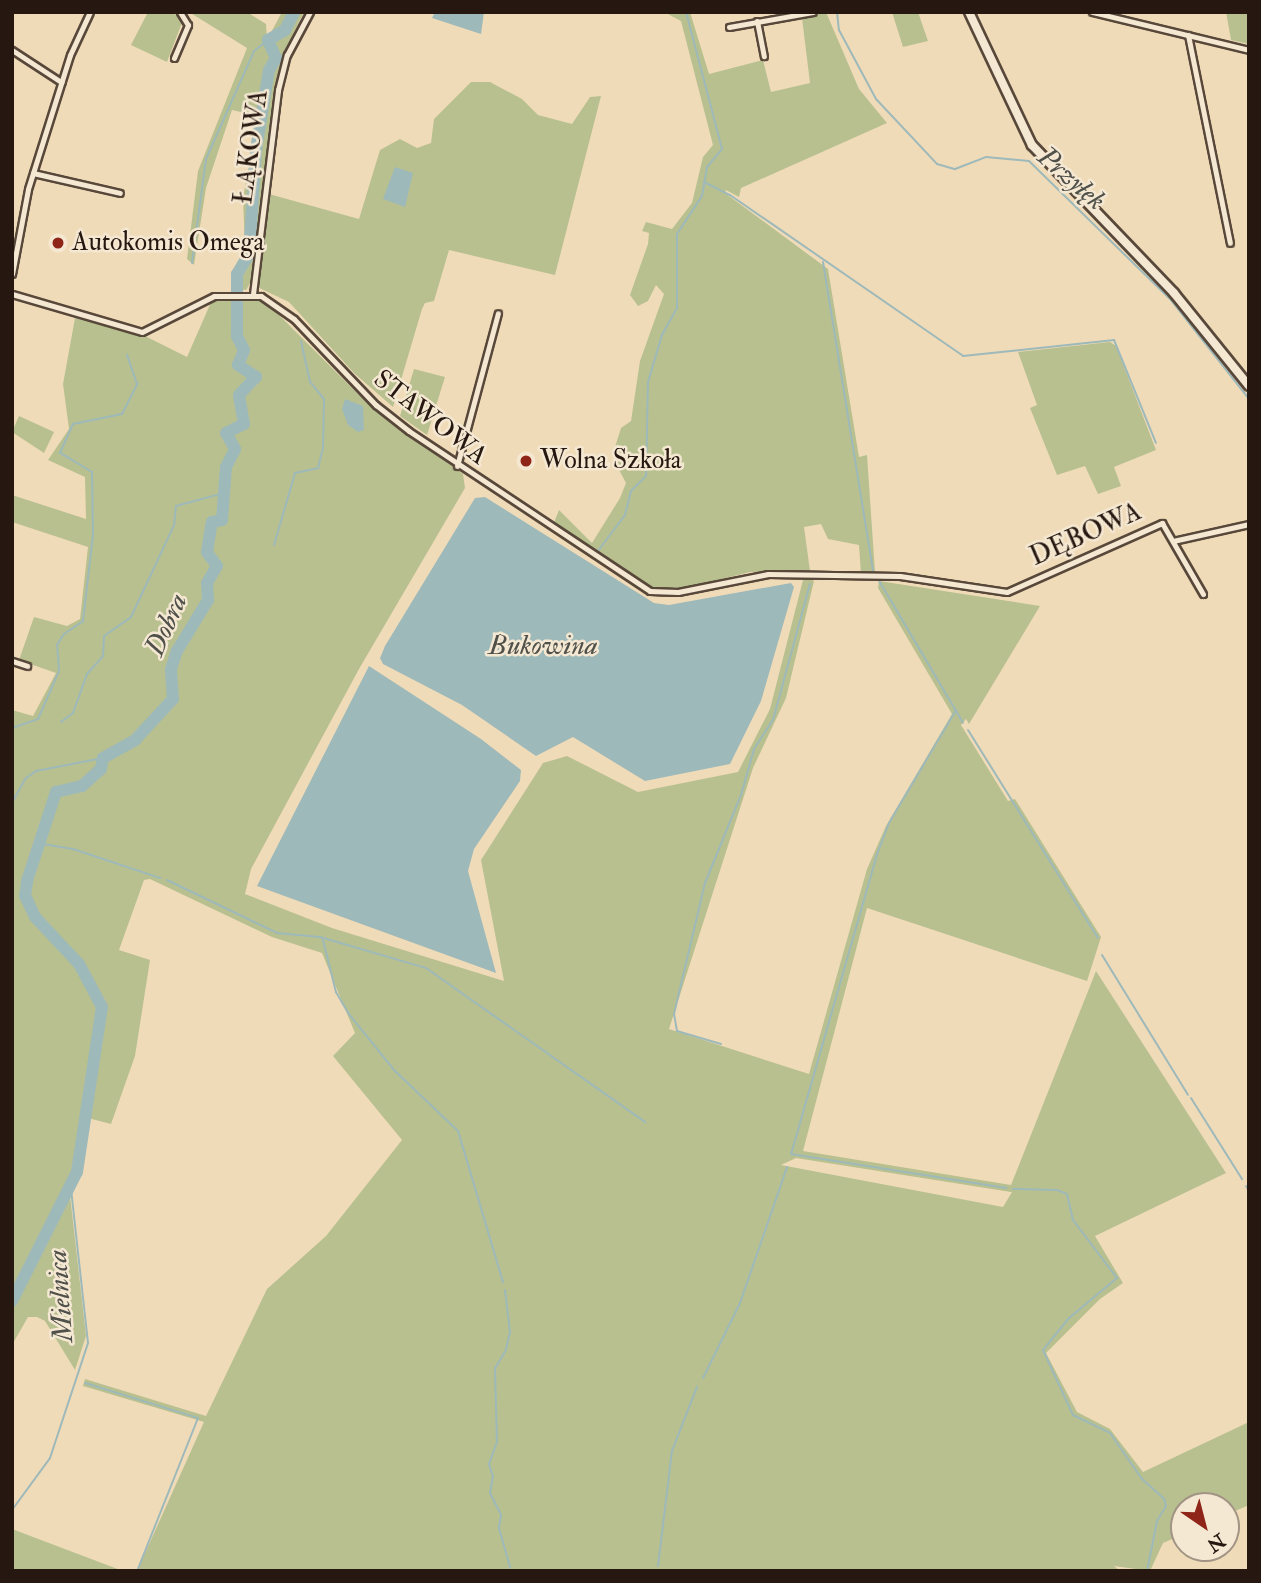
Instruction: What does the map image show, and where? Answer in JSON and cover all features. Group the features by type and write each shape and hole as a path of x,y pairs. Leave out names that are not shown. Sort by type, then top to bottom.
{"street":[{"path":"12,274 22,211 33,173 61,82 90,12"},
{"path":"174,58 188,25 180,12"},
{"name":"ŁĄKOWA","path":"253,293 278,90 287,55 310,12"},
{"path":"729,26 813,12"},
{"path":"969,12 1032,145 1174,293 1249,386"},
{"path":"1091,12 1249,50"},
{"path":"757,21 764,56"},
{"path":"1188,35 1230,243"},
{"path":"12,50 61,82"},
{"path":"33,173 120,193"},
{"path":"12,294 142,332 214,296 253,293"},
{"name":"STAWOWA","path":"253,293 293,318 376,405 457,466 650,591 678,592 768,574 900,576 1007,592"},
{"path":"457,466 498,313"},
{"name":"DĘBOWA","path":"1007,592 1159,523 1174,541 1203,594"},
{"name":"DĘBOWA","path":"1174,541 1249,524"},
{"path":"12,661 27,666"}],"green space":[{"path":"148,12 172,12 183,20 167,62 131,45"},
{"path":"189,12 247,12 266,24 267,40 282,12 304,12 283,54 275,85 251,282 246,290 233,288 232,273 245,249 243,198 258,116 232,110 206,188 194,265 187,259 198,171 247,48"},
{"path":"664,12 690,12 709,74 763,60 771,92 810,83 802,18 826,12 859,89 887,123 741,188 739,197 726,190 725,193 828,269 859,457 867,455 875,572 861,574 859,545 828,539 821,524 804,527 810,571 750,572 673,591 658,590 642,586 553,525 559,510 592,543 620,498 626,483 617,466 615,447 621,428 631,421 640,361 664,294 656,285 648,301 638,306 630,295 648,244 649,233 642,231 646,222 672,229 692,203 703,157 713,145 681,21"},
{"path":"892,12 918,12 928,41 903,47"},
{"path":"1226,12 1249,12 1249,44 1231,40"},
{"path":"471,82 490,82 522,99 538,115 572,124 590,97 601,96 555,275 449,250 434,301 425,303 422,309 393,407 354,373 289,302 255,286 269,194 359,219 380,150 400,139 417,148 431,143 434,119"},
{"path":"251,297 268,304 369,405 463,474 465,488 359,669 251,869 245,894 332,928 504,981 481,860 543,763 567,756 638,792 738,772 770,709 803,580 814,581 786,698 753,768 669,1029 809,1074 867,869 886,826 952,714 878,588 879,581 1040,606 969,724 966,719 961,725 1008,801 1015,799 1101,937 1087,981 867,908 803,1151 1011,1185 1096,971 1226,1173 1095,1236 1123,1283 1100,1299 1046,1353 1077,1412 1110,1429 1143,1472 1249,1422 1249,1505 1240,1509 1240,1492 1170,1492 1170,1540 1163,1543 1150,1571 1114,1566 1120,1571 137,1571 204,1422 83,1386 85,1379 206,1416 267,1289 326,1236 402,1140 333,1056 355,1033 322,953 272,937 150,879 144,880 119,950 150,960 135,1056 111,1124 88,1118 105,1004 81,963 55,938 32,902 28,890 34,863 30,861 23,895 27,905 51,940 79,967 100,1006 70,1195 86,1336 75,1370 45,1321 37,1317 28,1317 12,1345 12,710 33,716 56,673 19,660 34,617 67,626 80,619 88,547 12,522 12,495 86,519 85,477 48,460 69,429 63,384 75,318 139,333 187,357 212,300","holes":["796,1158 1012,1192 1003,1207 781,1165"]},
{"path":"1110,342 1116,346 1156,450 1114,467 1121,486 1098,494 1085,466 1057,475 1030,408 1037,405 1018,352"},
{"path":"414,369 445,377 427,435 400,416"},
{"path":"19,416 54,432 44,453 12,432"},
{"path":"12,1529 123,1571 12,1571"}],"water":[{"path":"435,12 484,12 481,34 432,18"},
{"path":"395,167 413,173 405,207 383,199"},
{"path":"345,399 363,406 364,430 358,432 348,425 342,409"},
{"name":"Bukowina","path":"485,497 654,603 669,605 791,583 794,587 761,701 730,764 645,781 573,737 536,756 462,705 383,664 380,658 385,646 475,498"},
{"name":"Bukowina","path":"369,666 481,739 521,770 520,781 474,849 468,871 496,973 257,886"}],"waterway":[{"name":"Dobra","path":"12,1301 77,1172 102,1007 79,964 35,917 25,896 27,881 56,792 82,786 101,769 103,758 135,740 173,699 171,669 177,651 208,600 207,583 217,566 207,552 212,522 222,520 226,467 235,449 226,433 244,424 239,395 256,377 238,365 244,350 237,336 237,274 249,254 256,150 269,70 276,58 268,40 285,30 294,12"},
{"path":"598,551 625,515 631,491 646,476 648,382 662,335 677,308 677,234 702,196 707,167 722,149 686,12"},
{"name":"Przyłęk","path":"837,12 839,30 876,99 937,164 955,169 986,157 1029,161 1170,299 1249,399"},
{"path":"192,263 206,159 254,51 268,40"},
{"path":"704,182 730,195 963,356 1114,340 1156,443"},
{"path":"823,262 873,572"},
{"path":"274,545 295,473 318,468 323,448 324,399 310,382 301,341"},
{"path":"12,728 38,719 59,671 57,645 64,634 83,621 93,534 92,472 60,453 73,424 122,414 137,384 127,355"},
{"path":"61,722 73,713 87,674 103,656 104,636 131,617 174,525 176,506 224,493"},
{"path":"878,579 963,723"},
{"path":"721,1044 677,1031 674,1014 705,883 741,795 754,749 773,720 810,584"},
{"path":"956,710 889,823 878,851 791,1154 1006,1188"},
{"path":"968,730 1098,938"},
{"path":"13,801 26,778 36,771 103,758"},
{"path":"38,843 76,850 160,878"},
{"path":"167,880 277,933 320,937 426,968 645,1122"},
{"path":"323,940 336,992 348,1013 395,1071 458,1131 503,1282"},
{"path":"1102,955 1188,1095"},
{"path":"1191,1098 1242,1179"},
{"path":"703,1378 740,1303 787,1167"},
{"path":"1246,1186 1249,1191"},
{"name":"Mielnica","path":"12,1510 50,1458 88,1343 71,1188"},
{"path":"1013,1189 1057,1190 1067,1194 1073,1220 1117,1278 1069,1318 1043,1350 1073,1415 1110,1433 1142,1479 1164,1499 1166,1506 1157,1521 1147,1571"},
{"path":"505,1290 510,1332 506,1350 495,1368 497,1442 489,1464 493,1476 490,1493 501,1515 499,1528 510,1567"},
{"path":"85,1383 198,1418 137,1571"},
{"path":"658,1566 672,1451 697,1387"}],"place":[{"name":"Autokomis Omega","path":"58,243"},
{"name":"Wolna Szkoła","path":"526,461"}]}
